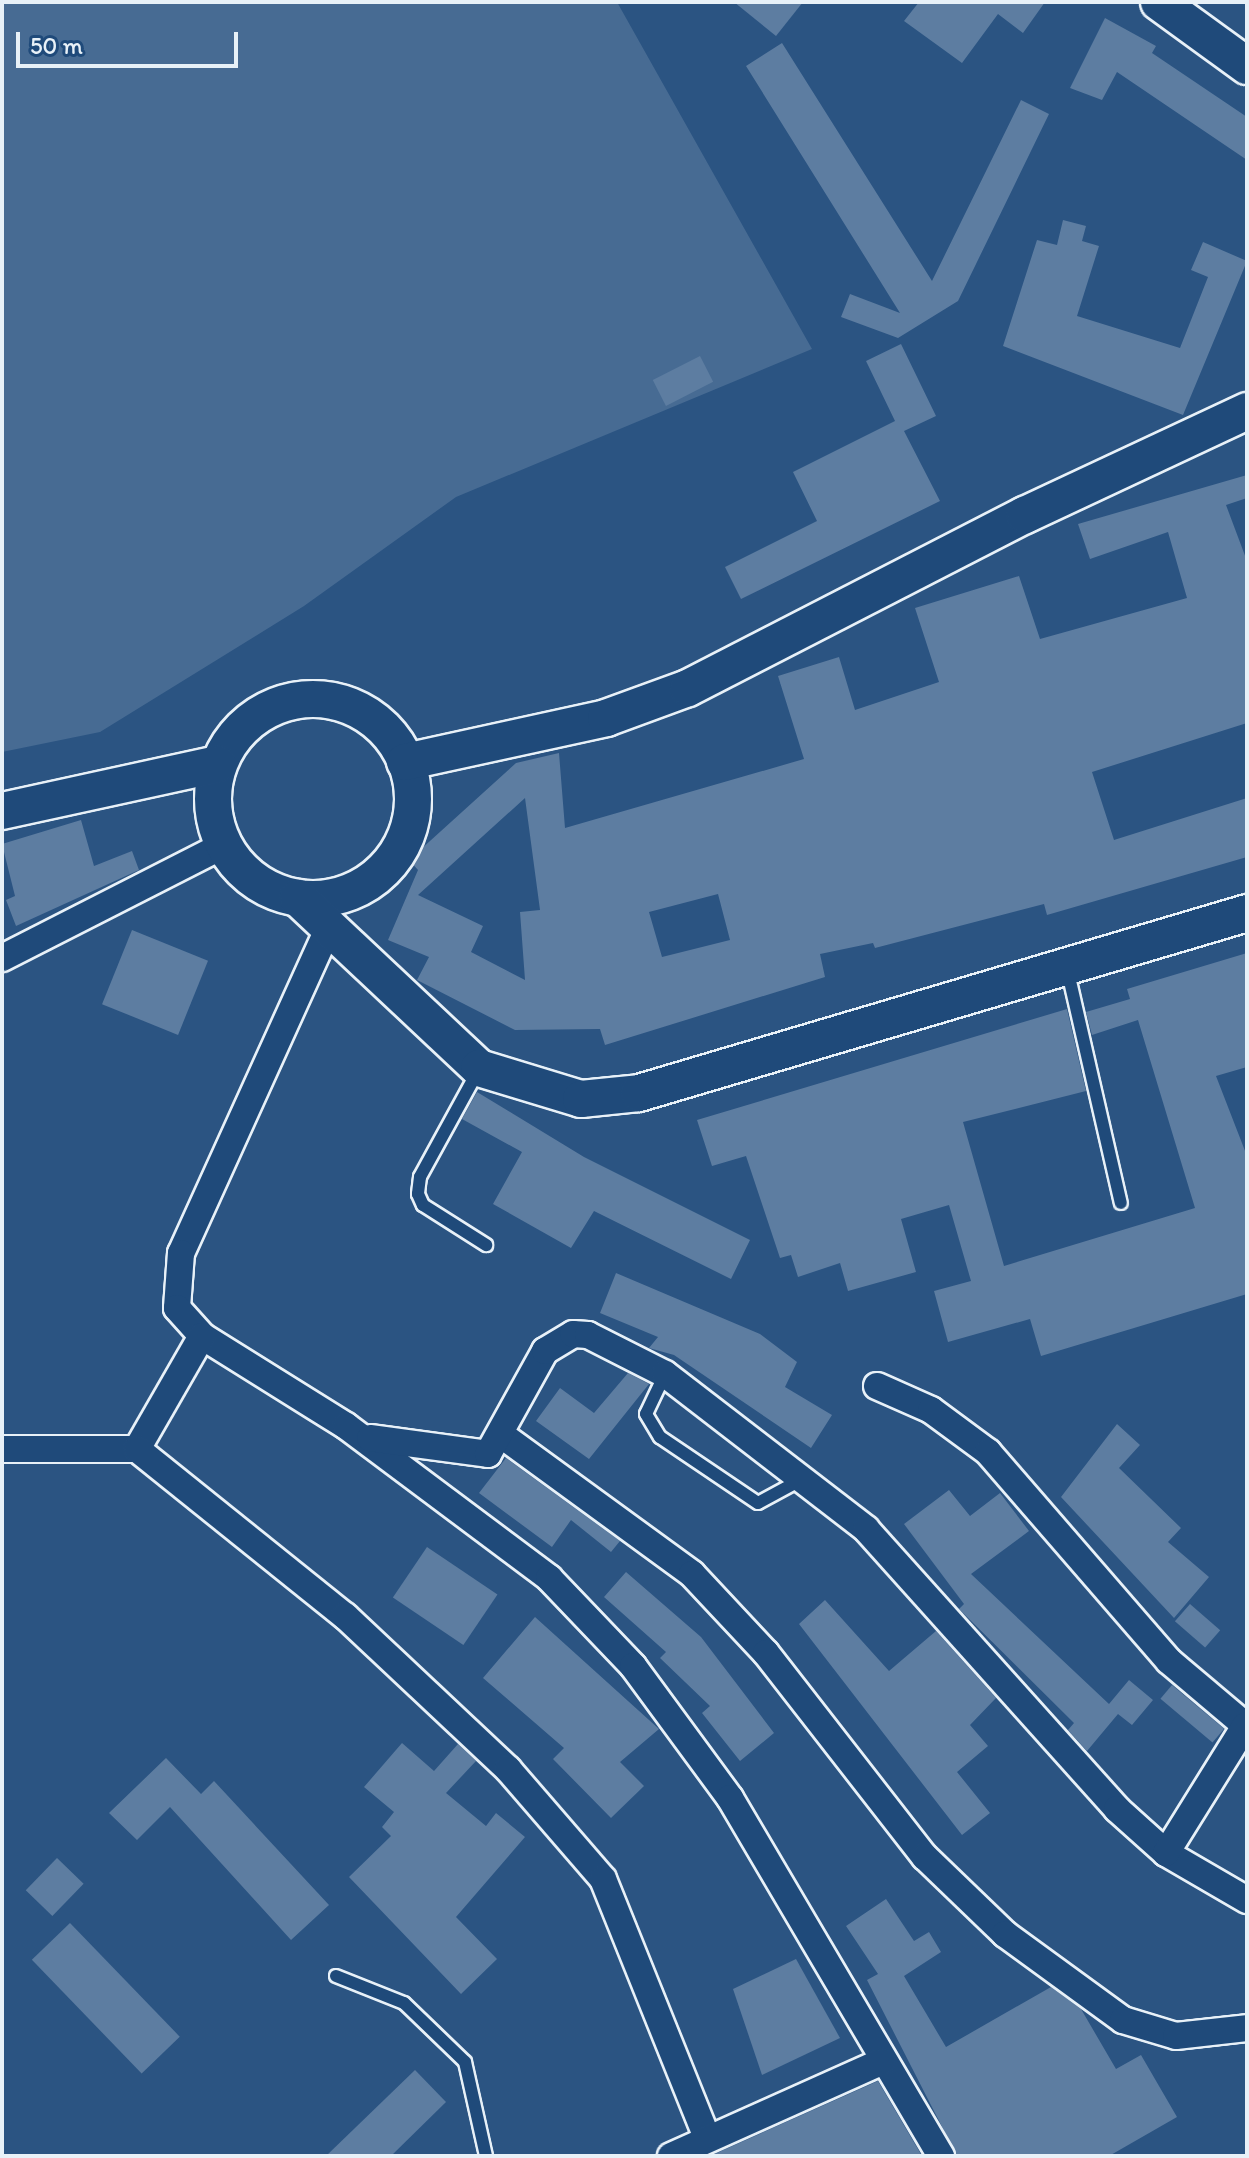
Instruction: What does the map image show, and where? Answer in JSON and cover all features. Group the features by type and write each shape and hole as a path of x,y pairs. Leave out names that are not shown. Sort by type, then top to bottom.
{"main road":[{"path":"1159,2 1247,66"},
{"path":"405,762 606,718 688,688 1025,515 1247,411"},
{"path":"298,898 349,893 391,862 412,815 405,762 375,721 317,699 257,715 218,764 212,805 224,845 250,877 298,898 479,1068 581,1099 639,1093 1247,913"},
{"path":"2,811 218,764"}],"street":[{"path":"2,958 224,845"},
{"path":"329,927 181,1253 177,1308 202,1336 362,1437 549,1578 633,1666 730,1798 941,2156"},
{"path":"362,1437 472,1456 488,1454 503,1436 545,1351 565,1337 588,1335 665,1374 806,1476 866,1529 1070,1759 1166,1853 1247,1900"},
{"path":"137,1449 202,1336"},
{"path":"877,1386 931,1410 988,1452 1169,1661 1246,1727 1166,1853"},
{"path":"503,1436 692,1574 785,1676 925,1857 1005,1934 1123,2020 1176,2036 1247,2028"},
{"path":"2,1449 137,1449 345,1616 508,1769 603,1879 707,2138"},
{"path":"671,2156 883,2061"}],"lane":[{"path":"1067,966 1121,1203"},
{"path":"479,1068 420,1177 418,1194 423,1205 486,1245"},
{"path":"665,1374 646,1414 660,1437 758,1503 806,1476"},
{"path":"336,1976 404,2003 465,2062 486,2156"}],"shaded area":[{"path":"2,2 617,2 812,349 456,497 304,606 100,732 2,752"}],"building":[{"path":"734,2 803,2 776,36"},
{"path":"919,2 1045,2 1023,33 998,14 962,63 904,21"},
{"path":"1105,18 1156,46 1152,53 1247,117 1247,160 1117,72 1102,100 1070,88"},
{"path":"782,43 932,281 1021,100 1049,114 958,301 898,338 841,317 850,294 900,313 746,66"},
{"path":"1063,220 1086,226 1082,241 1099,246 1077,316 1180,348 1208,277 1191,270 1203,242 1247,261 1183,415 1003,346 1037,240 1057,245"},
{"path":"901,344 936,416 904,431 940,501 741,599 725,567 817,521 793,472 895,421 866,361"},
{"path":"700,356 713,382 666,406 653,380"},
{"path":"1247,475 1247,498 1226,505 1247,561 1247,723 1092,772 1114,840 1247,798 1247,857 1047,915 1044,904 875,948 873,943 820,954 825,977 605,1045 600,1029 515,1030 417,980 429,957 388,940 418,870 409,860 516,763 559,753 565,828 804,759 778,676 839,657 855,710 939,682 915,608 1019,576 1040,639 1187,598 1168,532 1090,559 1078,524","holes":["525,798 540,910 520,912 525,980 471,952 483,926 418,895","718,894 730,940 662,957 649,912"]},
{"path":"81,820 94,866 132,851 139,870 16,926 6,900 15,896 2,844"},
{"path":"132,930 208,961 178,1035 102,1004"},
{"path":"1247,953 1247,1067 1216,1076 1247,1156 1247,1294 1041,1356 1030,1319 948,1342 934,1291 971,1281 949,1205 901,1219 916,1272 848,1291 840,1263 798,1277 791,1255 780,1258 746,1156 712,1166 697,1120 1067,1009 1086,1091 963,1122 1004,1266 1195,1208 1138,1020 1092,1035 1086,1012 1130,999 1127,989"},
{"path":"477,1092 584,1157 750,1240 731,1279 594,1211 571,1248 493,1204 522,1152 462,1119"},
{"path":"616,1273 760,1334 797,1362 785,1387 832,1415 811,1448 674,1355 649,1348 658,1337 600,1313"},
{"path":"628,1373 649,1384 589,1459 536,1421 560,1388 594,1413"},
{"path":"1117,1424 1140,1445 1119,1468 1181,1528 1168,1542 1209,1577 1174,1618 1061,1497"},
{"path":"506,1458 620,1541 611,1552 571,1520 552,1547 479,1493"},
{"path":"949,1490 970,1516 1000,1493 1029,1531 971,1574 1109,1704 1129,1680 1153,1700 1132,1725 1118,1714 1087,1751 1068,1730 1074,1723 959,1609 964,1604 904,1524"},
{"path":"427,1547 497,1595 463,1645 393,1598"},
{"path":"626,1572 701,1637 774,1733 740,1761 702,1713 710,1706 660,1658 666,1652 604,1597"},
{"path":"825,1600 889,1671 936,1631 996,1698 970,1725 988,1746 957,1772 990,1813 962,1835 799,1624"},
{"path":"1190,1604 1220,1630 1205,1648 1175,1621"},
{"path":"535,1617 659,1729 620,1762 644,1786 611,1818 553,1759 564,1748 483,1678"},
{"path":"1172,1685 1224,1729 1213,1742 1160,1699"},
{"path":"402,1743 434,1771 458,1744 476,1761 446,1793 486,1826 496,1813 525,1837 456,1917 497,1959 461,1994 349,1877 391,1836 382,1827 394,1812 364,1787"},
{"path":"166,1758 201,1794 214,1781 329,1905 291,1940 170,1807 137,1840 109,1813"},
{"path":"57,1858 84,1884 52,1916 26,1890"},
{"path":"886,1899 914,1941 929,1932 941,1952 904,1976 946,2047 1051,1987 1081,2009 1116,2069 1141,2055 1177,2117 1109,2156 957,2156 867,1980 878,1974 846,1926"},
{"path":"70,1923 180,2037 142,2073 32,1960"},
{"path":"796,1959 840,2038 762,2075 733,1989"},
{"path":"415,2070 446,2102 391,2156 326,2156"},
{"path":"878,2081 922,2156 710,2156"}]}
